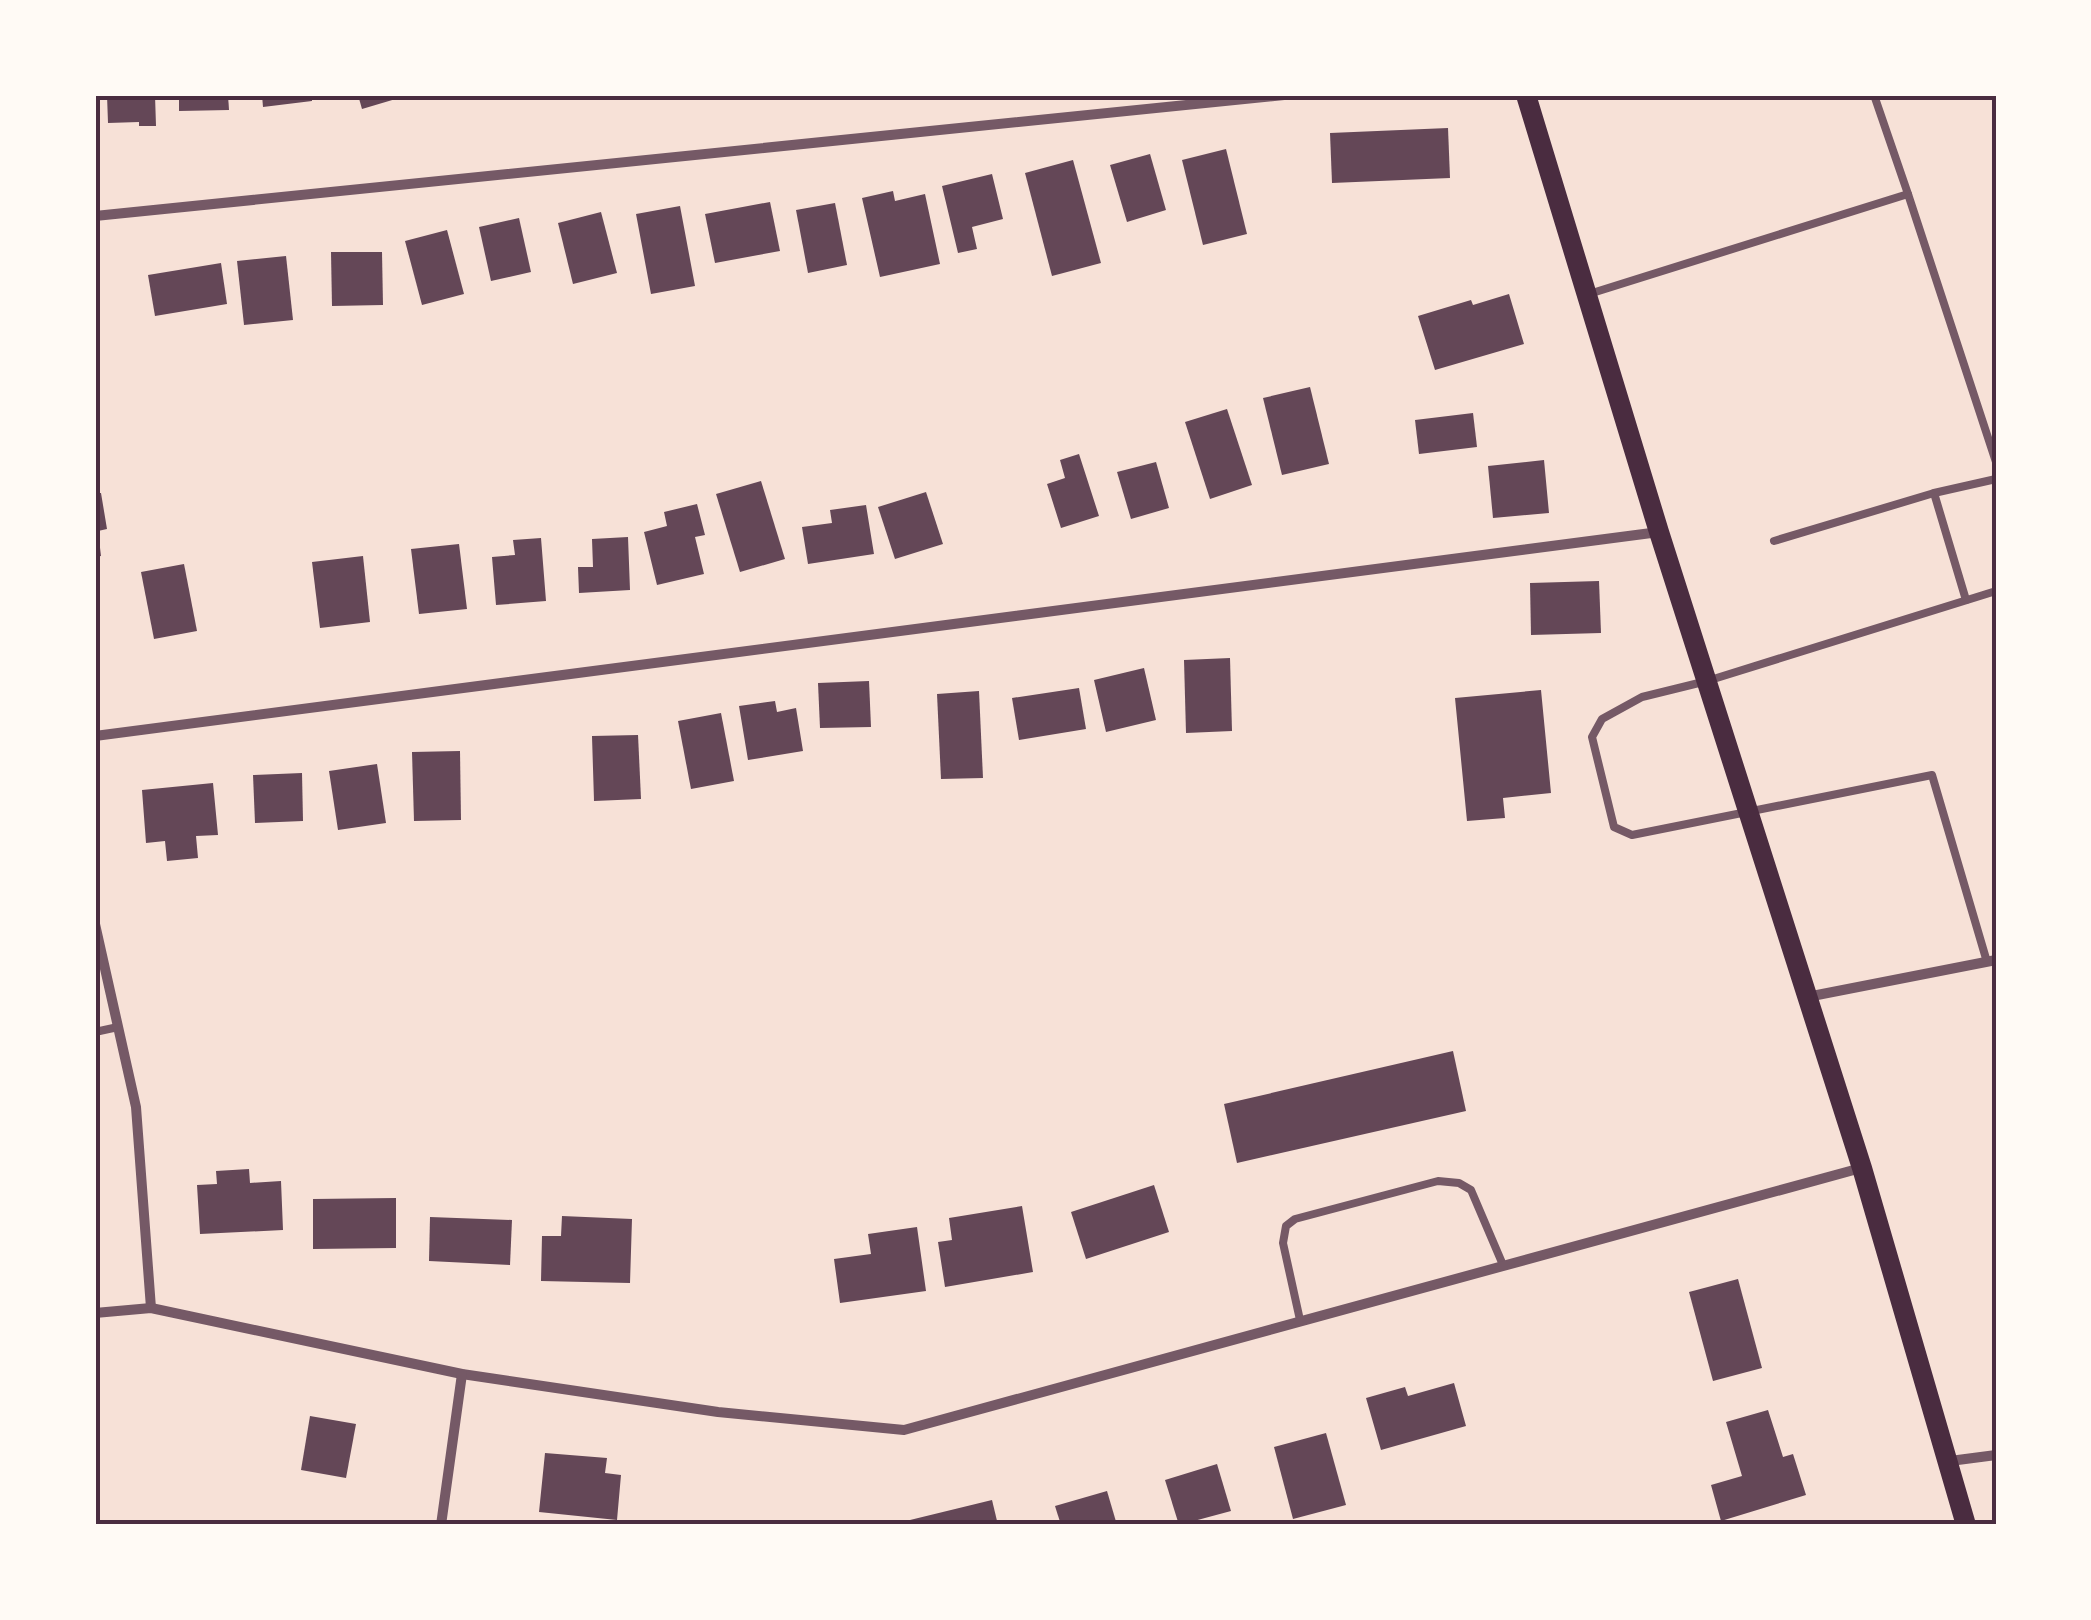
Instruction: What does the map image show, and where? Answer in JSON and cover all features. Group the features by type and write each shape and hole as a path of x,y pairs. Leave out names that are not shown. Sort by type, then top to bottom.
{"main road":[{"path":"1526,95 1658,532 1862,1168 1966,1525"}],"street":[{"path":"95,216 1284,95"},
{"path":"95,736 1658,532"},
{"path":"95,924 136,1106 151,1308"},
{"path":"1806,997 1992,961"},
{"path":"95,1313 151,1308 462,1374 718,1412 904,1430 1862,1168"},
{"path":"441,1525 462,1374"},
{"path":"1950,1461 1996,1455"}],"lane":[{"path":"1874,95 1996,462"},
{"path":"1586,295 1908,194"},
{"path":"1774,542 1934,493 1996,480"},
{"path":"1934,493 1966,600"},
{"path":"1992,961 1932,775 1632,835 1614,826 1592,738 1602,718 1642,697 1996,592"},
{"path":"95,1032 118,1027"},
{"path":"1300,1320 1284,1235 1286,1226 1295,1219 1438,1181 1459,1183 1471,1190 1503,1265"}],"building":[{"path":"107,95 155,95 156,126 108,123"},
{"path":"179,95 228,95 229,110 179,111"},
{"path":"262,95 312,95 312,101 263,107"},
{"path":"358,95 398,95 399,98 362,109"},
{"path":"1448,128 1450,178 1332,183 1330,133"},
{"path":"1226,149 1247,234 1203,245 1182,160"},
{"path":"1150,154 1166,210 1127,222 1110,165"},
{"path":"1073,160 1101,263 1052,276 1025,173"},
{"path":"992,174 1003,219 972,227 977,249 958,253 942,186"},
{"path":"893,191 895,201 925,194 940,264 880,277 862,198"},
{"path":"770,202 780,251 715,263 705,214"},
{"path":"835,203 847,265 808,273 796,210"},
{"path":"680,206 695,286 651,294 636,214"},
{"path":"601,212 617,273 573,284 558,223"},
{"path":"519,218 531,272 491,281 479,227"},
{"path":"447,230 464,294 422,305 405,241"},
{"path":"331,252 382,252 383,305 332,306"},
{"path":"286,256 293,320 244,325 237,261"},
{"path":"221,263 227,304 155,316 148,275"},
{"path":"1509,294 1524,344 1435,370 1418,316 1471,300 1473,305"},
{"path":"1310,387 1329,464 1282,475 1263,398"},
{"path":"1227,409 1252,485 1210,499 1185,422"},
{"path":"1473,413 1477,447 1419,454 1415,420"},
{"path":"1079,454 1099,516 1061,528 1047,484 1065,478 1060,460"},
{"path":"1544,460 1549,513 1493,518 1488,466"},
{"path":"1156,462 1169,508 1131,519 1117,472"},
{"path":"761,481 785,559 740,572 716,494"},
{"path":"926,492 943,544 895,559 878,507"},
{"path":"95,493 101,493 107,529 98,531 101,556 95,557"},
{"path":"697,504 705,535 695,537 704,574 657,585 644,532 667,526 664,512"},
{"path":"866,505 874,554 808,564 802,527 832,523 830,510"},
{"path":"628,537 630,590 579,593 578,567 593,567 592,539"},
{"path":"541,538 546,601 496,605 492,557 515,555 513,540"},
{"path":"459,544 467,609 419,614 411,549"},
{"path":"363,556 370,622 320,628 312,562"},
{"path":"184,564 197,631 154,639 141,572"},
{"path":"1599,581 1601,633 1531,635 1530,583"},
{"path":"1230,658 1232,731 1186,733 1184,660"},
{"path":"1144,668 1156,720 1106,732 1094,680"},
{"path":"869,681 871,727 820,728 818,683"},
{"path":"1079,688 1086,729 1019,740 1012,698"},
{"path":"1541,690 1551,793 1503,798 1505,818 1467,821 1455,698"},
{"path":"979,691 983,778 941,779 937,694"},
{"path":"775,701 777,712 796,708 803,751 748,760 739,706"},
{"path":"721,713 734,781 691,789 678,721"},
{"path":"638,735 641,799 594,801 592,736"},
{"path":"460,751 461,820 414,821 412,752"},
{"path":"377,764 386,823 338,830 329,771"},
{"path":"302,773 303,821 255,823 253,775"},
{"path":"213,783 218,835 196,836 198,858 167,861 165,841 146,843 142,790"},
{"path":"1453,1051 1466,1111 1237,1163 1224,1104"},
{"path":"249,1169 250,1183 281,1181 283,1230 200,1234 197,1185 217,1184 216,1171"},
{"path":"1154,1185 1169,1232 1086,1259 1071,1212"},
{"path":"396,1198 396,1248 313,1249 313,1199"},
{"path":"1022,1206 1033,1272 945,1287 938,1242 952,1240 949,1218"},
{"path":"562,1216 632,1219 630,1283 541,1281 542,1236 561,1236"},
{"path":"430,1217 512,1220 510,1265 429,1261"},
{"path":"917,1227 926,1291 840,1303 834,1259 871,1254 868,1234"},
{"path":"1738,1279 1762,1368 1713,1381 1689,1292"},
{"path":"1454,1383 1466,1426 1381,1450 1366,1398 1405,1387 1408,1396"},
{"path":"1768,1410 1783,1457 1793,1454 1806,1495 1721,1521 1711,1485 1742,1476 1726,1422"},
{"path":"310,1416 356,1424 346,1478 301,1470"},
{"path":"1326,1433 1346,1505 1293,1519 1274,1447"},
{"path":"545,1453 607,1458 605,1473 621,1475 617,1520 539,1512"},
{"path":"1217,1464 1231,1511 1179,1525 1165,1480"},
{"path":"1107,1491 1117,1525 1061,1525 1055,1506"},
{"path":"992,1500 998,1525 911,1525 910,1520"}]}
